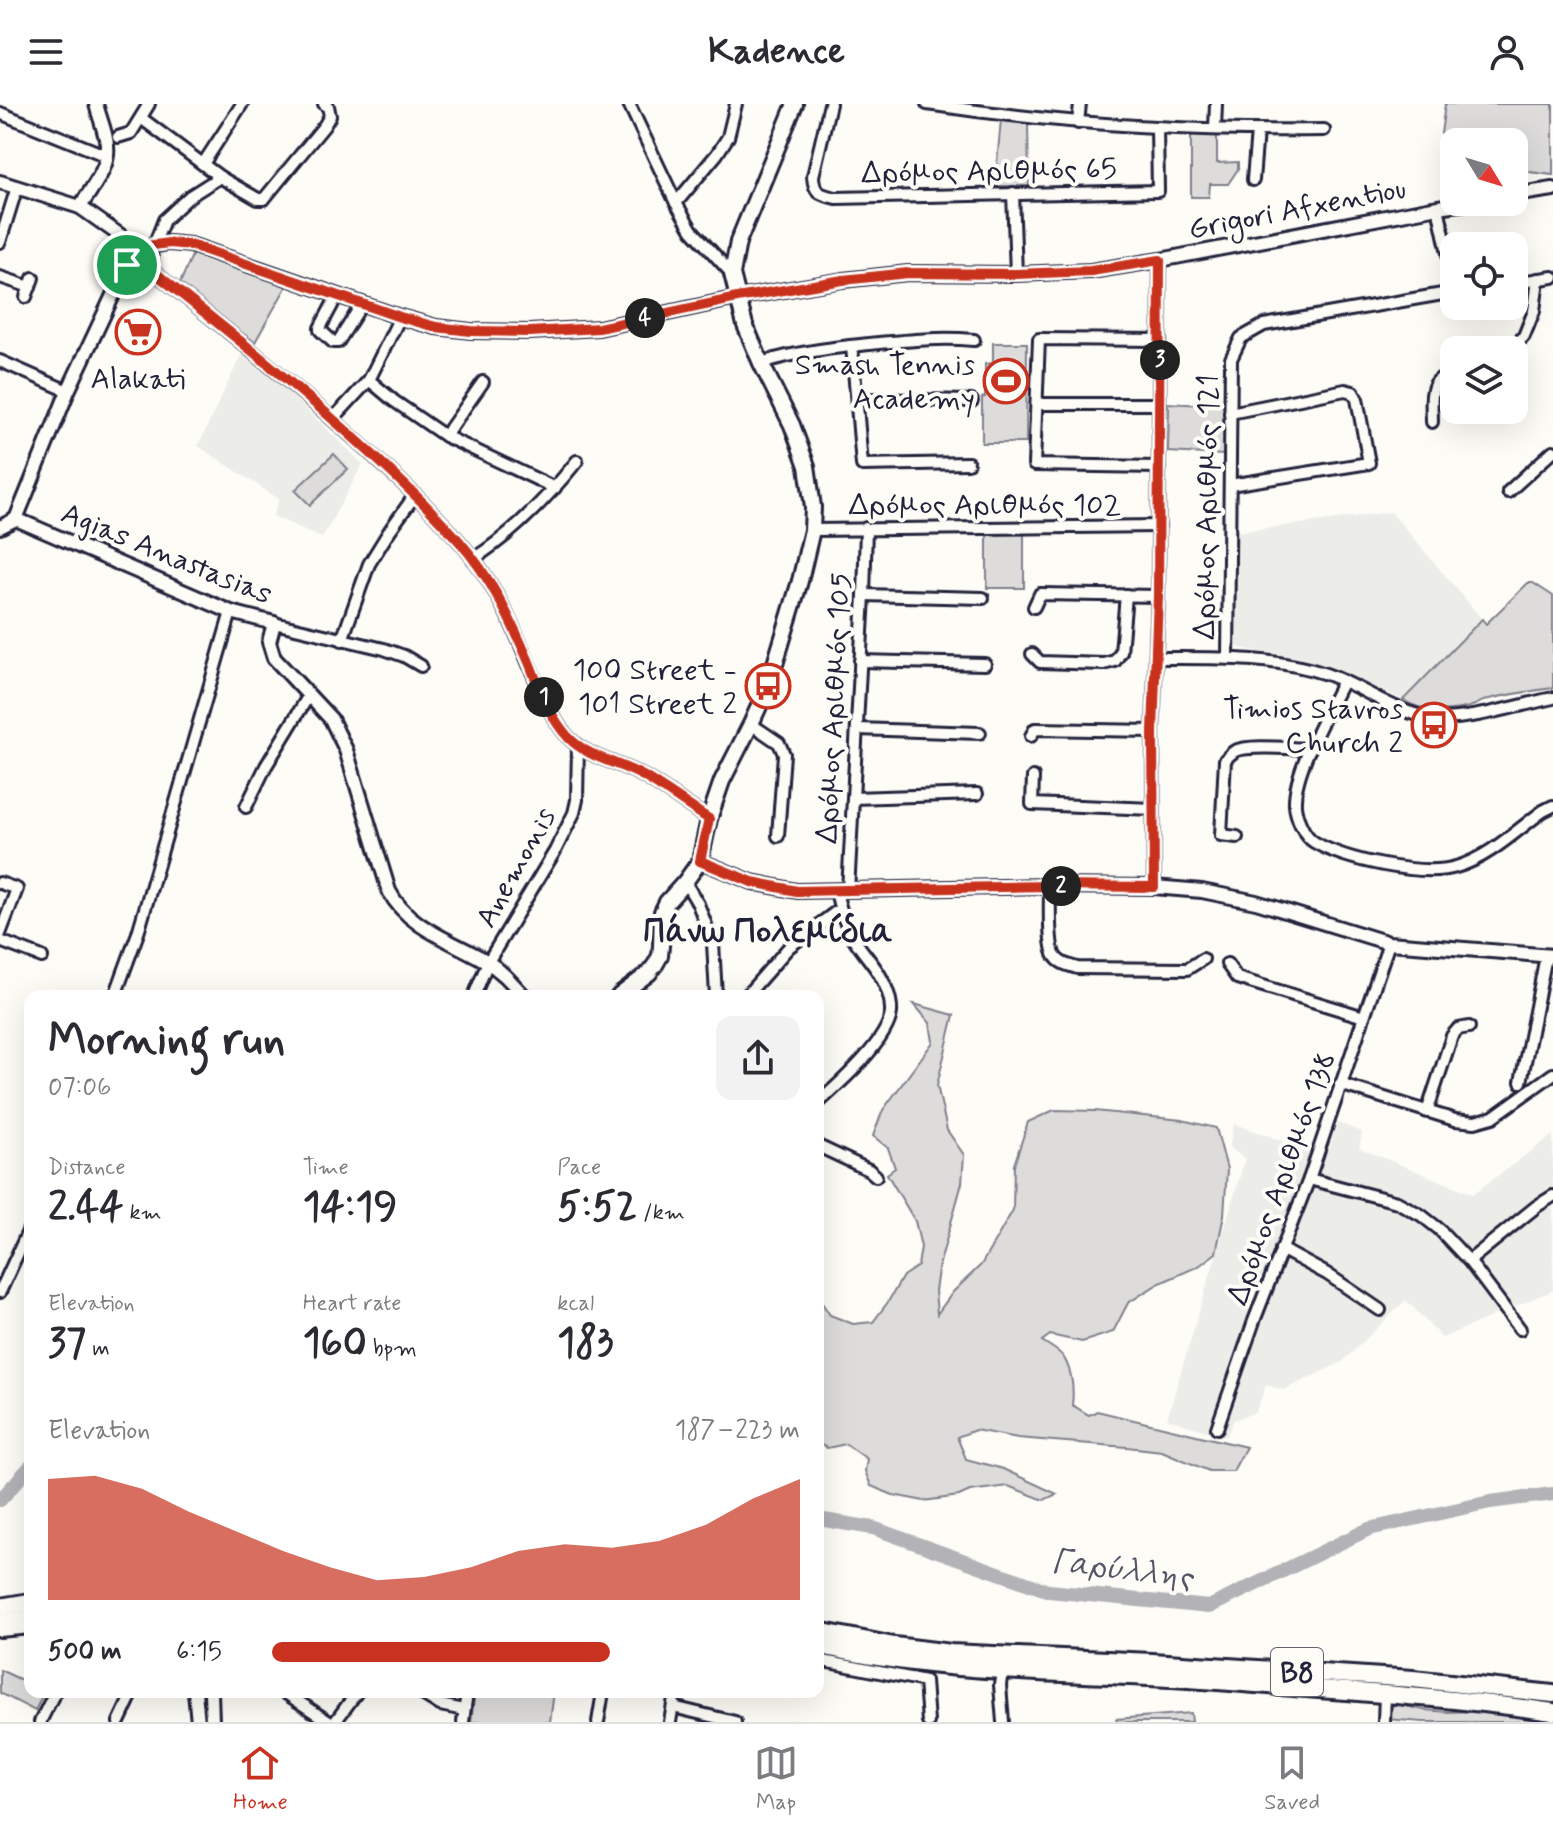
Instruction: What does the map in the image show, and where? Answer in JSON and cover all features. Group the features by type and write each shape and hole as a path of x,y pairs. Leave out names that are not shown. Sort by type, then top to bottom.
{"main road":[{"path":"627,990 655,965 660,956 662,912 673,893 700,861 709,819 722,781 751,724 773,669 812,530 813,507 807,466 792,425 745,325 732,274 738,242 795,104"},
{"path":"0,1607 24,1603"},
{"path":"0,1623 24,1619"},
{"name":"B8","path":"824,1636 951,1653 1413,1679 1553,1694"},
{"name":"B8","path":"824,1637 893,1661 1002,1671 1151,1677 1385,1694 1553,1712"}],"street":[{"path":"80,207 107,156 96,104"},
{"path":"118,137 131,133 149,104"},
{"path":"203,164 242,104"},
{"path":"141,118 220,177 258,199 264,199 324,126 330,116 328,106 324,104"},
{"path":"629,104 692,230 732,274"},
{"path":"676,203 723,146 736,104"},
{"name":"Δρόμος Αριθμός 65","path":"830,104 813,176 814,187 821,194 836,198 1158,191 1157,127"},
{"path":"927,104 1078,123 1257,131 1324,130"},
{"path":"1078,123 1080,104"},
{"path":"1215,129 1216,104"},
{"path":"0,113 107,156"},
{"path":"1253,180 1257,131"},
{"path":"126,261 130,270 136,273 164,220 190,196 220,177"},
{"path":"0,182 80,207 148,255 333,419 415,495 473,559 492,585 545,699 569,738 589,753 642,776 709,819"},
{"path":"0,240 17,187"},
{"path":"1528,193 1553,189"},
{"path":"1013,193 1016,274"},
{"name":"Grigori Afxentiou","path":"148,255 169,243 191,245 436,327 530,332 599,328 737,298 843,280 908,273 1091,271 1438,207 1443,232"},
{"path":"0,528 16,519 129,253 148,255"},
{"path":"114,293 148,255"},
{"path":"1154,887 1153,731 1158,596 1160,260"},
{"path":"0,277 30,287"},
{"path":"1528,281 1553,277"},
{"path":"1524,336 1534,311 1538,279"},
{"name":"Δρόμος Αριθμός 121","path":"1228,658 1231,359 1241,338 1264,325 1440,294"},
{"path":"337,296 320,328 333,342 338,342 362,304"},
{"path":"333,419 369,380 400,317"},
{"path":"761,363 782,356 852,346 943,337 974,340"},
{"path":"1159,467 1034,465 1039,339 1160,340"},
{"path":"852,346 862,465 968,463"},
{"path":"1,365 68,391"},
{"path":"1432,422 1432,391 1440,379"},
{"path":"369,380 445,436 555,488"},
{"path":"445,436 483,382"},
{"path":"1230,413 1345,390 1353,392 1369,463 1230,485"},
{"path":"857,399 972,401"},
{"path":"1037,404 1159,404"},
{"path":"1508,492 1553,451"},
{"path":"473,559 491,547 555,488 577,461"},
{"path":"342,640 369,564 415,495"},
{"name":"Agias Anastasias","path":"16,519 231,612 274,623 269,642 274,658 331,719 346,750 396,905 417,923 488,962 519,990"},
{"name":"Δρόμος Αριθμός 102","path":"812,530 1159,526"},
{"name":"Δρόμος Αριθμός 105","path":"824,1097 884,1033 891,1015 890,994 849,931 840,909 853,798 866,528"},
{"path":"1034,607 1040,594 1158,596"},
{"path":"864,595 983,598"},
{"path":"1032,654 1040,662 1104,664 1115,661 1121,652 1126,595"},
{"path":"117,990 138,933 231,612"},
{"path":"274,623 384,649 421,666"},
{"path":"1156,658 1228,658 1293,666 1324,673 1411,714 1436,718 1463,717 1553,698"},
{"path":"860,661 985,664"},
{"path":"1343,681 1310,749 1297,784 1295,806 1300,824 1311,841 1357,859 1425,871 1455,867 1481,856 1553,806"},
{"path":"246,807 266,766 309,695"},
{"path":"751,724 779,743 784,754 778,836"},
{"path":"857,729 980,733"},
{"path":"1031,736 1035,729 1153,731"},
{"name":"Anemonis","path":"476,990 488,962 555,851 574,813 578,745"},
{"path":"1237,837 1221,835 1225,760 1233,752 1247,748 1310,749"},
{"path":"1033,777 1032,804 1153,809"},
{"path":"853,798 977,794"},
{"path":"700,861 752,882 797,891 1050,886 1154,887 1202,891 1256,902 1389,943 1550,956 1521,1082"},
{"path":"685,882 698,904 713,943 716,990"},
{"path":"0,883 17,889 0,934"},
{"path":"1050,886 1051,947 1063,964 1077,968 1187,969 1203,959"},
{"path":"751,990 789,947 840,909"},
{"path":"0,941 42,957"},
{"name":"Δρόμος Αριθμός 138","path":"1217,1428 1309,1179 1389,943"},
{"path":"1227,964 1237,978 1364,1017"},
{"path":"1427,1112 1452,1036 1458,1029 1469,1027"},
{"path":"1340,1084 1455,1120 1475,1122 1493,1117 1553,1074"},
{"path":"824,1149 876,1176"},
{"path":"1309,1179 1397,1202 1421,1215 1469,1261 1520,1329"},
{"path":"1469,1261 1553,1196"},
{"path":"0,1292 24,1240"},
{"path":"1281,1249 1327,1274 1380,1310"},
{"path":"0,1631 24,1629"},
{"path":"824,1661 925,1681 928,1722"},
{"path":"1002,1671 1003,1722"},
{"path":"1384,1722 1385,1694"},
{"path":"40,1722 52,1698"},
{"path":"119,1722 130,1698"},
{"path":"196,1698 198,1722"},
{"path":"211,1698 212,1722"},
{"path":"294,1698 332,1722 352,1698"},
{"path":"429,1698 463,1716"},
{"path":"598,1722 602,1698"},
{"path":"670,1722 674,1698"},
{"path":"673,1707 735,1722"}],"shaded area":[{"path":"1445,104 1553,104 1553,175 1528,172 1528,128 1442,128"},
{"path":"1001,119 1028,124 1029,186 995,186"},
{"path":"1191,131 1217,132 1217,163 1238,162 1238,169 1228,184 1210,184 1209,197 1191,197"},
{"path":"194,251 289,282 255,342 180,283"},
{"name":"Smash Tennis Academy","path":"993,343 1027,343 1026,443 982,443 985,364 993,363"},
{"path":"244,349 363,464 322,538 273,516 279,499 198,446"},
{"path":"1166,403 1225,406 1224,455 1168,452 1169,408"},
{"path":"334,454 348,469 310,505 295,490"},
{"path":"1391,512 1482,619 1403,700 1324,665 1240,648 1233,643 1237,532"},
{"path":"987,534 1024,534 1024,588 987,588"},
{"path":"1528,583 1553,596 1553,688 1497,697 1455,710 1428,709 1403,700 1482,619 1486,624"},
{"path":"914,1004 954,1015 937,1085 947,1130 964,1155 962,1183 938,1270 935,1291 937,1314 953,1292 981,1265 1013,1210 1014,1165 1028,1122 1054,1110 1095,1111 1182,1120 1216,1128 1227,1169 1224,1215 1216,1253 1199,1266 1158,1284 1128,1303 1113,1332 1082,1342 1050,1335 1042,1341 1060,1353 1067,1363 1072,1381 1072,1405 1089,1415 1097,1411 1246,1447 1233,1471 1209,1471 1162,1451 1018,1438 975,1430 957,1437 966,1459 1003,1469 1057,1494 1044,1500 1008,1486 924,1501 893,1495 871,1486 865,1471 867,1459 846,1444 824,1446 824,1306 830,1315 853,1324 873,1322 903,1276 918,1266 921,1247 915,1221 887,1174 895,1168 888,1148 873,1136 883,1110 933,1042 930,1023"},
{"path":"1338,1123 1362,1132 1359,1148 1473,1194 1553,1135 1553,1290 1442,1338 1406,1300 1342,1362 1284,1390 1266,1385 1256,1412 1234,1420 1226,1437 1167,1419 1245,1159 1229,1147 1234,1124 1326,1156"},
{"path":"0,1670 24,1681 24,1698 41,1698 35,1711 0,1693"},
{"path":"474,1698 553,1698 550,1722 471,1722"},
{"path":"1395,1704 1424,1710 1478,1711 1553,1722 1387,1719 1389,1707"},
{"path":"1191,1713 1192,1722 1117,1722 1116,1719"}],"waterway":[{"name":"Γαρύλλης","path":"0,1500 24,1474"},
{"name":"Γαρύλλης","path":"824,1520 873,1528 1049,1591 1209,1607 1369,1529 1490,1502 1553,1494"}],"place":[{"name":"Alakati","path":"138,332"},
{"name":"Smash Tennis Academy","path":"1006,381"},
{"name":"100 Street - 101 Street 2","path":"768,686"},
{"name":"Timios Stavros Church 2","path":"1434,725"}],"district":[{"name":"Πάνω Πολεμίδια","path":"768,930"}],"route":[{"path":"169,243 191,245 436,327 530,332 599,328 737,298 843,280 908,273 1091,271 1160,260 1158,596 1153,731 1154,887 797,891 752,882 700,861 709,819 642,776 589,753 569,738 545,699 492,585 460,542 415,495 270,365 149,268 136,273 127,265 129,253 134,249 169,243"}]}
